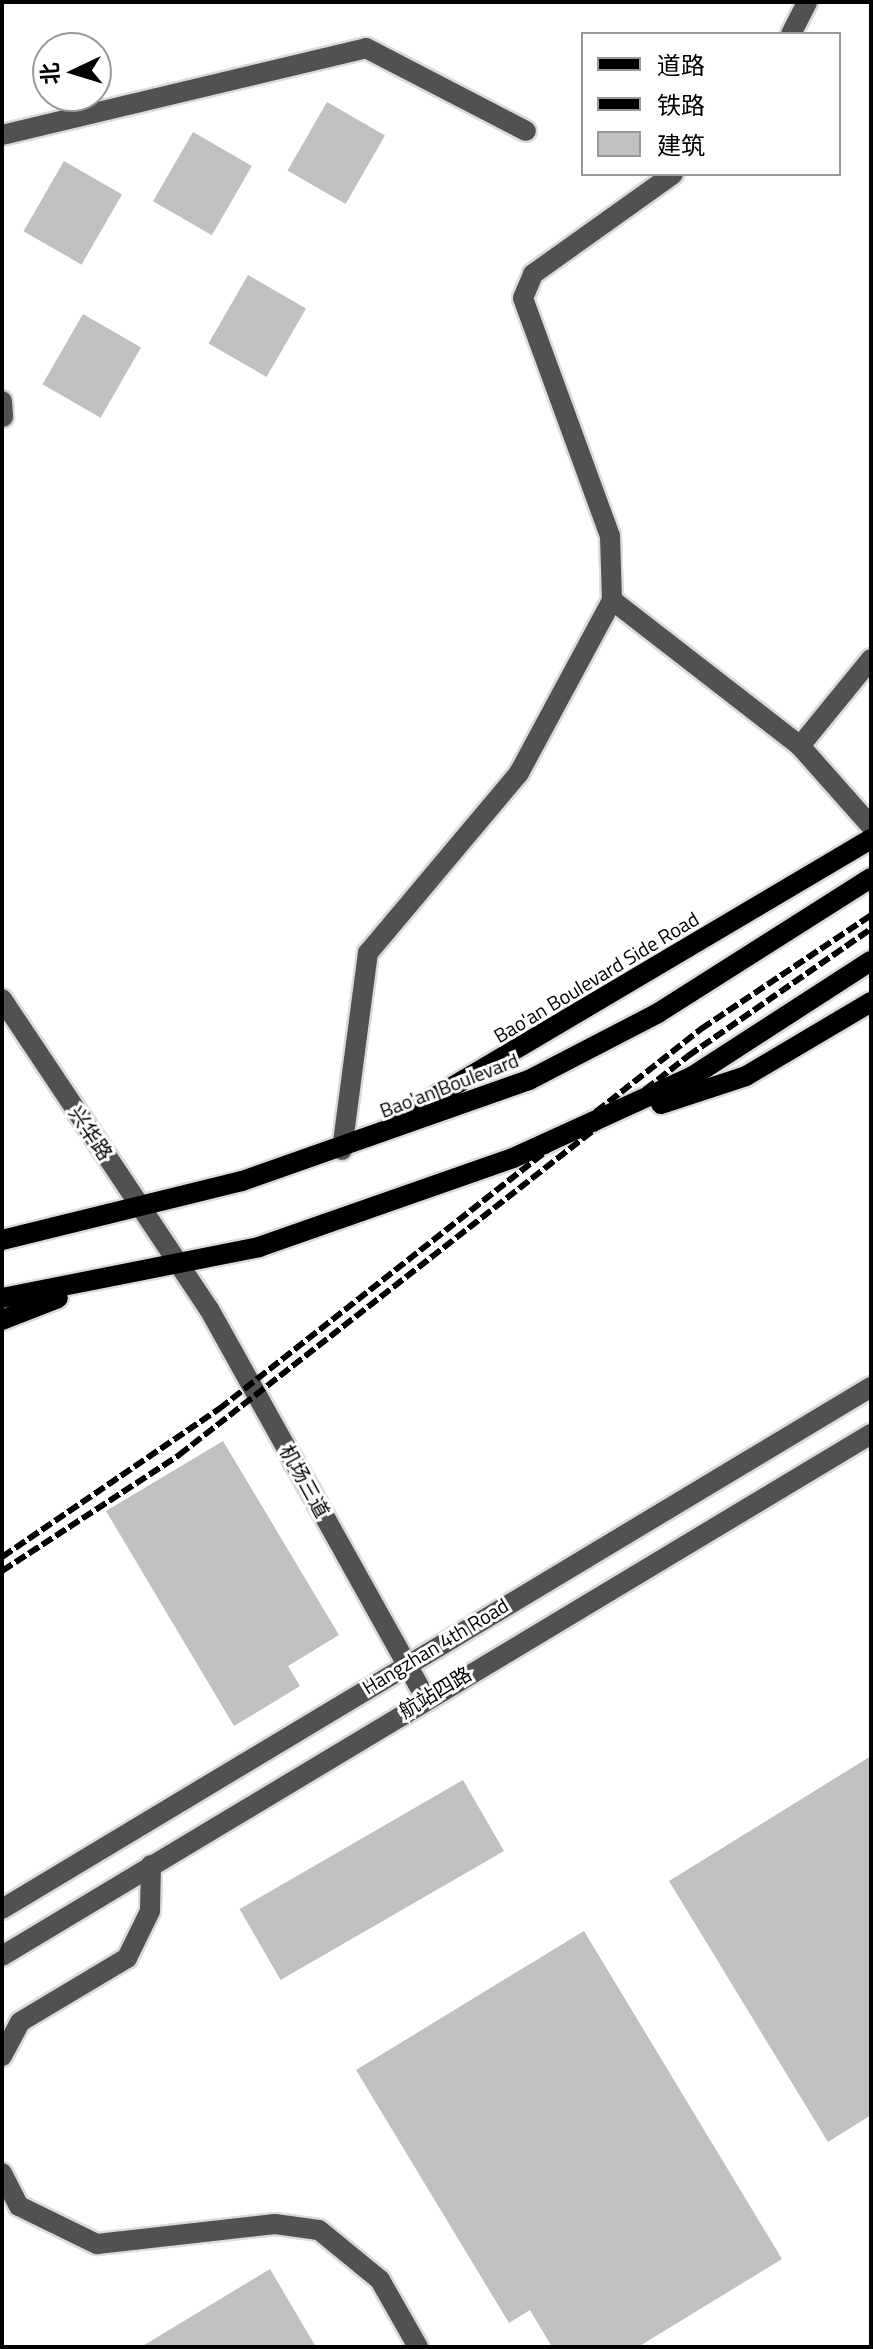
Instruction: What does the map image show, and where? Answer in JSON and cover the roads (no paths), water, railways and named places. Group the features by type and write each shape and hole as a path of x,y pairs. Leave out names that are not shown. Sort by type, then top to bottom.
{"main road":[{"name":"Bao'an Boulevard Side Road","path":"342,1150 871,839"},
{"name":"Bao'an Boulevard","path":"2,1240 141,1207 342,1150 595,1049 871,878"},
{"path":"603,1121 693,1076 871,961"},
{"path":"2,1298 99,1284 181,1267 378,1208 603,1121 746,1076 871,1002"},
{"path":"2,1320 99,1284"}],"street":[{"path":"792,32 807,2"},
{"path":"2,135 366,48 526,131"},
{"path":"342,1150 368,953 519,773 612,600 610,536 523,298 533,274 670,176"},
{"path":"2,401 3,417"},
{"path":"612,600 800,746 871,826"},
{"path":"800,746 871,659"},
{"name":"兴华路","path":"2,999 181,1267"},
{"name":"机场三道","path":"181,1267 425,1697"},
{"name":"Hangzhan 4th Road","path":"2,1909 406,1662 871,1387"},
{"name":"航站四路","path":"2,1956 425,1697 871,1434"},
{"path":"2,2056 20,2022 127,1958 150,1911 151,1865"},
{"path":"2,2173 19,2206 97,2244 275,2224 319,2230 380,2280 418,2347"}],"railway":[{"path":"2,1557 219,1409 701,1029 871,915"},
{"path":"2,1571 179,1455 688,1056 871,929"}]}
